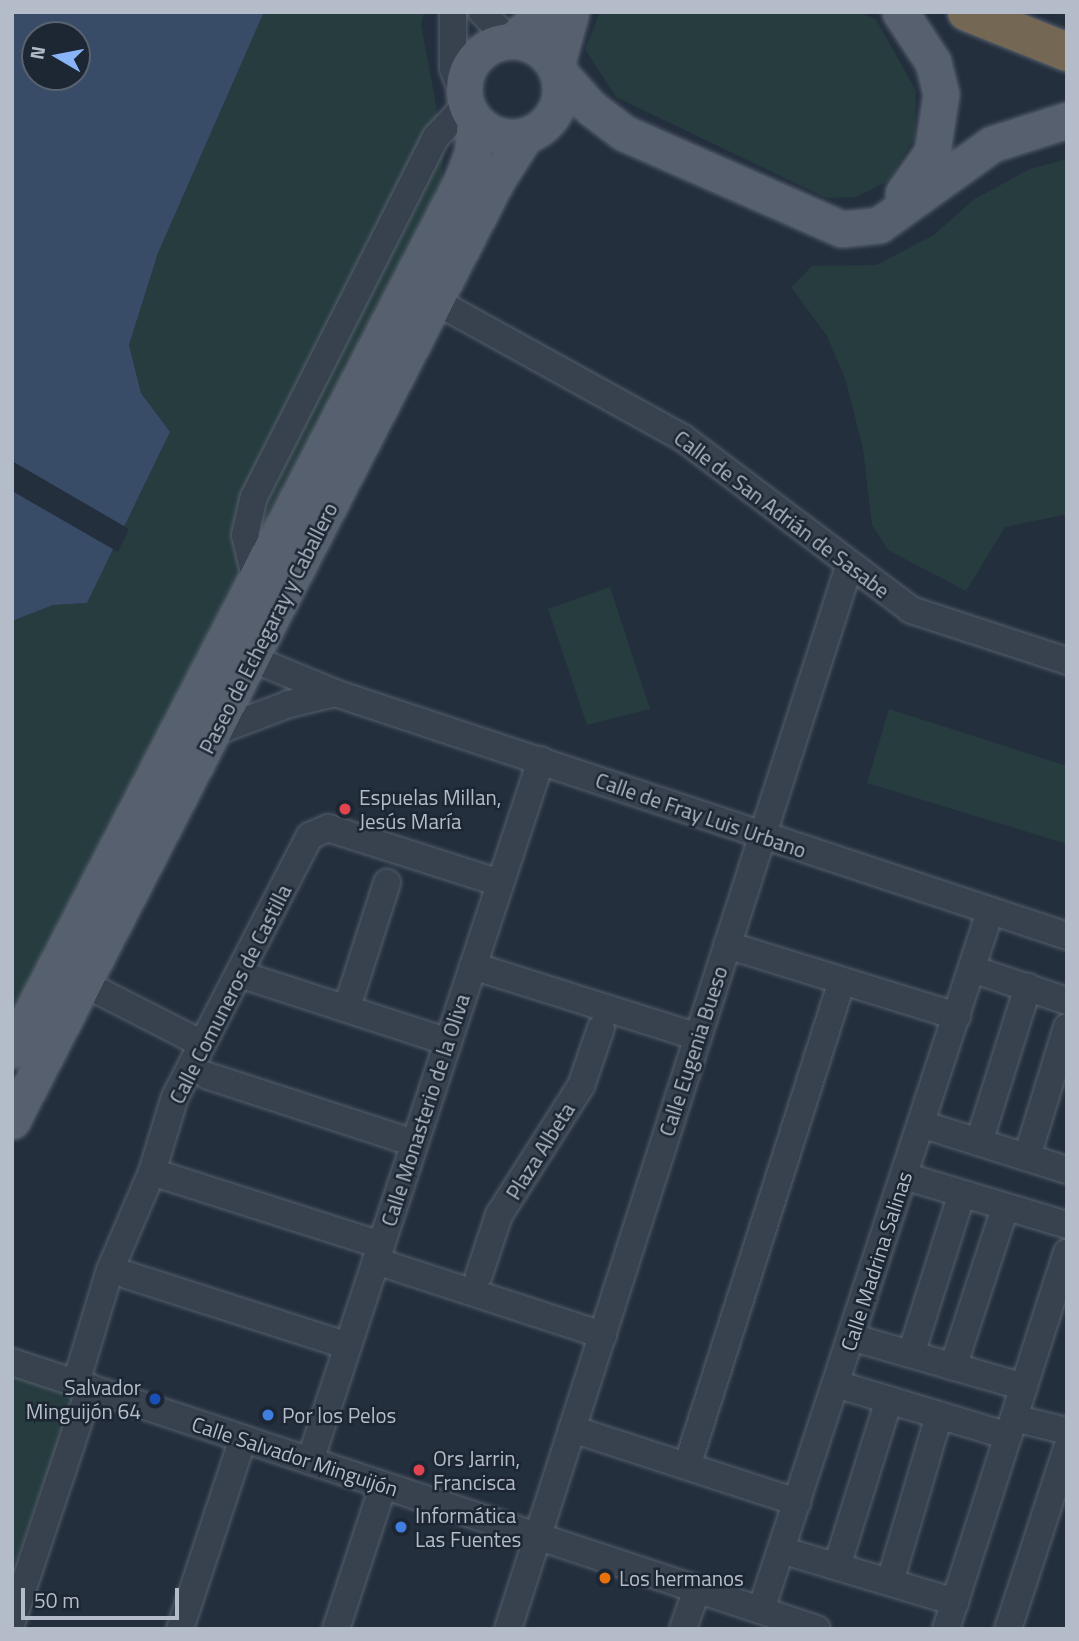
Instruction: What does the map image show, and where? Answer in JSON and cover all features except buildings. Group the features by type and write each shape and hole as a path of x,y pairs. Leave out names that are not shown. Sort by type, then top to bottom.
{"highway":[{"path":"967,12 1067,52"}],"main road":[{"path":"544,12 511,40 487,47 471,63 469,107 493,134 624,133"},
{"path":"531,133 547,123 560,99 557,69 571,12"},
{"path":"815,218 852,218 879,211 906,191 932,152 940,113 937,75 926,48 900,12"},
{"path":"511,40 538,47 591,108 624,133 842,229 879,225 992,144 1067,120"},
{"name":"Paseo de Echegaray y Caballero","path":"12,1050 461,183 472,154 469,107"},
{"name":"Paseo de Echegaray y Caballero","path":"12,1121 253,659 508,160 531,133"}],"street":[{"path":"453,12 453,68 469,107"},
{"path":"482,12 511,40"},
{"name":"Calle de San Adrián de Sasabe","path":"435,301 683,438 749,484 849,566 911,610 1067,661"},
{"name":"Calle Eugenia Bueso","path":"508,1629 849,566"},
{"path":"232,626 237,645 253,659"},
{"name":"Calle de Fray Luis Urbano","path":"253,659 335,693 1067,936"},
{"path":"215,732 289,704 335,693"},
{"name":"Calle Monasterio de la Oliva","path":"310,1461 541,760"},
{"name":"Calle Comuneros de Castilla","path":"12,1620 83,1386 110,1270 152,1172 175,1097 310,836 318,829 328,828 500,883"},
{"path":"351,995 387,883"},
{"name":"Calle Madrina Salinas","path":"761,1609 990,912"},
{"path":"727,945 957,1016"},
{"path":"473,966 698,1037"},
{"path":"972,969 1067,1001"},
{"path":"239,974 448,1042"},
{"path":"687,1466 842,981"},
{"path":"85,984 202,1044"},
{"path":"979,1142 1028,988"},
{"name":"Plaza Albeta","path":"479,1275 499,1215 581,1086 601,1027"},
{"path":"1027,1157 1067,1027"},
{"path":"208,1076 399,1138"},
{"path":"921,1124 1067,1170"},
{"path":"152,1172 603,1335"},
{"path":"904,1176 961,1196 1067,1225"},
{"path":"911,1354 961,1196"},
{"path":"953,1367 1005,1208"},
{"path":"946,1629 1067,1253"},
{"path":"127,1275 348,1346"},
{"path":"851,1337 1024,1387"},
{"name":"Calle Salvador Minguijón","path":"12,1362 817,1629"},
{"path":"836,1384 939,1415 1011,1427 1067,1431"},
{"path":"837,1566 889,1400"},
{"path":"890,1582 939,1415"},
{"path":"572,1429 797,1502"},
{"path":"180,1629 243,1439"},
{"path":"1009,1629 1067,1448"},
{"path":"336,1629 383,1486"},
{"path":"781,1550 955,1602"},
{"path":"683,1629 697,1589"}],"green space":[{"path":"264,12 424,12 421,24 443,143 442,191 12,1015 12,621 53,605 87,603 170,432 141,393 129,345 158,253"},
{"path":"600,12 859,12 876,19 916,91 915,137 888,181 856,197 826,198 616,97 585,49"},
{"path":"1067,159 1067,514 1005,527 966,591 888,550 872,525 863,449 846,381 827,336 791,287 812,266 876,265 934,235 973,200 1030,169"},
{"path":"610,587 650,709 587,725 548,609"},
{"path":"889,709 1067,766 1067,844 867,783"},
{"path":"12,1373 75,1396 12,1571"}],"water":[{"path":"12,12 264,12 158,253 129,345 141,393 170,432 87,603 53,605 12,621"}],"pier":[{"path":"12,461 129,529 118,552 12,491"}],"place":[{"name":"Espuelas Millan, Jesús María","path":"345,809"},
{"name":"Salvador Minguijón 64","path":"155,1399"},
{"name":"Por los Pelos","path":"268,1415"},
{"name":"Ors Jarrin, Francisca","path":"419,1470"},
{"name":"Informática Las Fuentes","path":"401,1527"},
{"name":"Los hermanos","path":"605,1578"}]}
